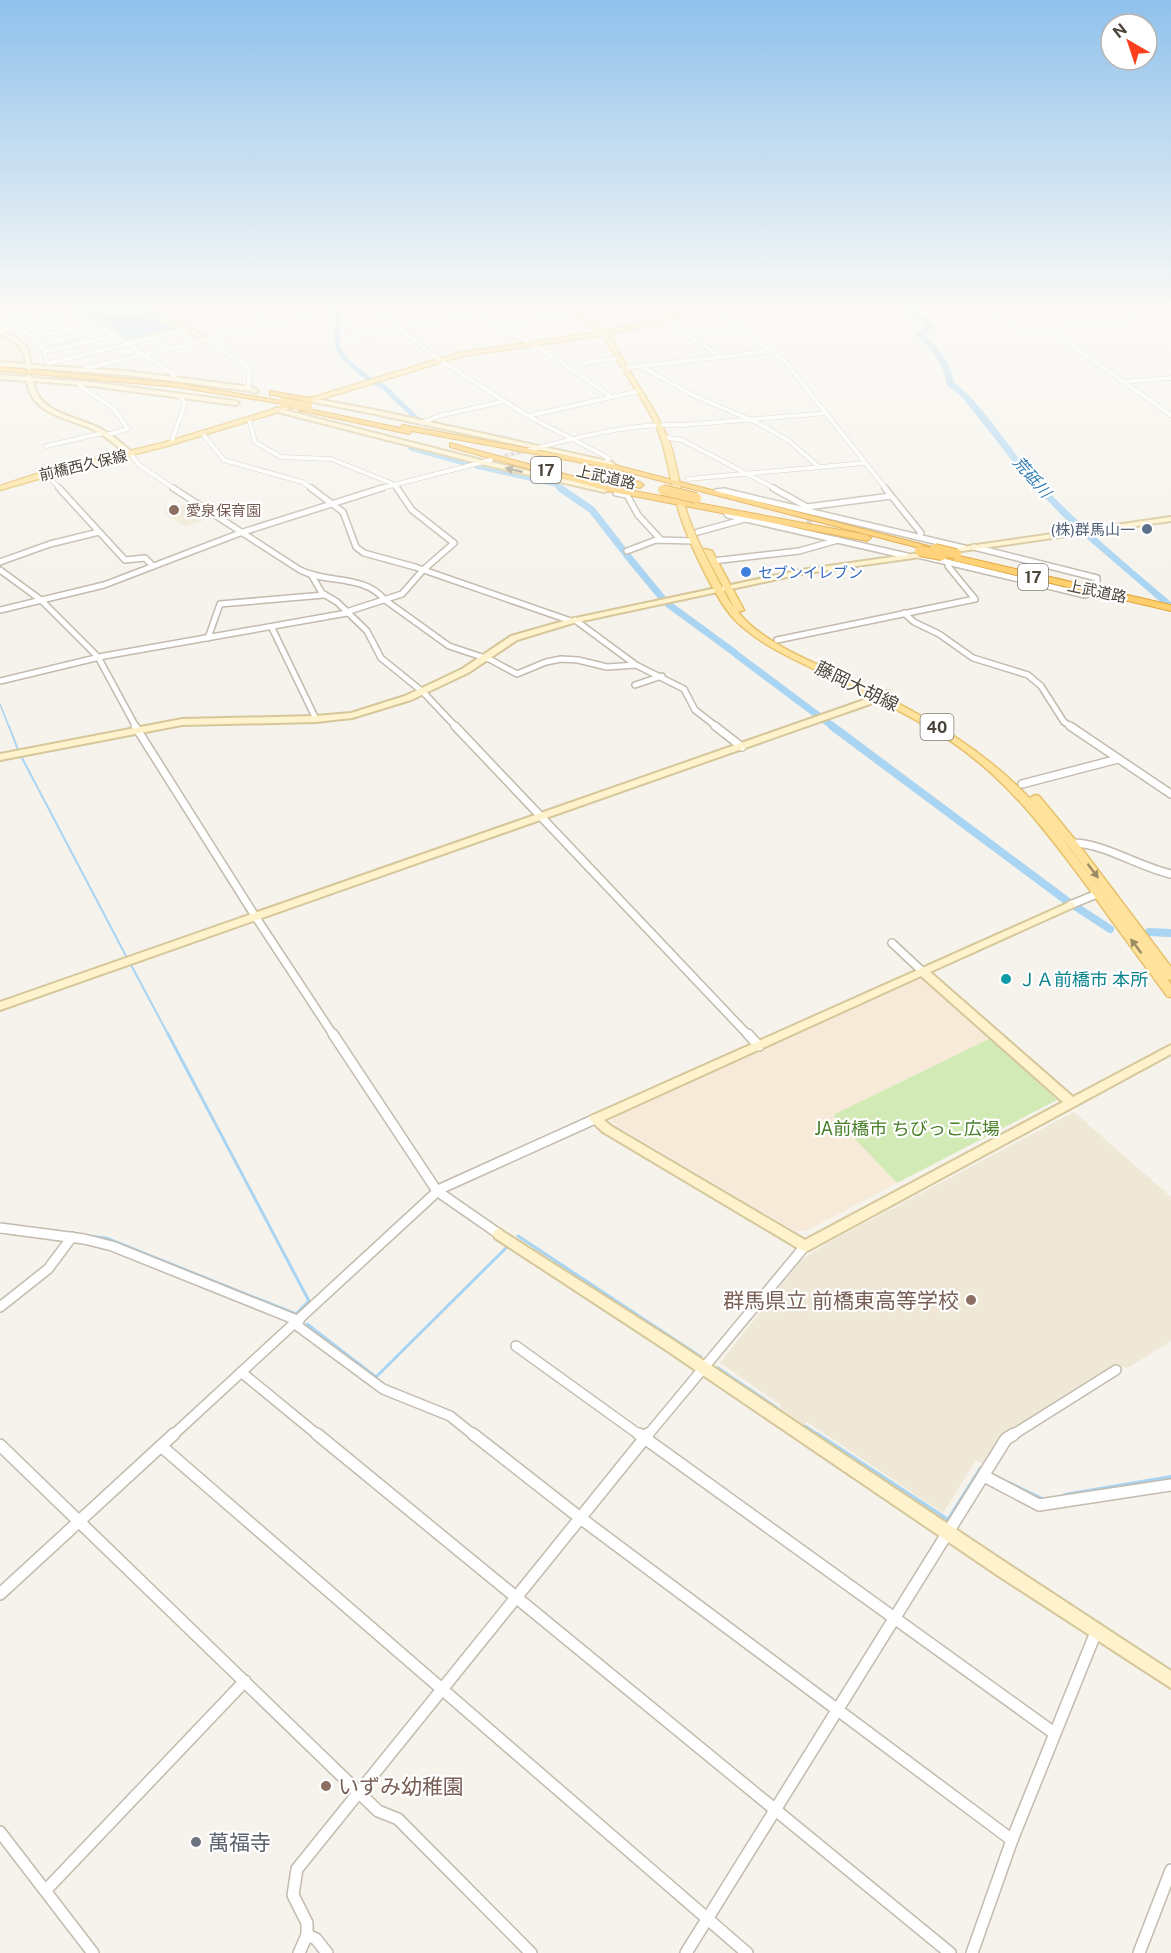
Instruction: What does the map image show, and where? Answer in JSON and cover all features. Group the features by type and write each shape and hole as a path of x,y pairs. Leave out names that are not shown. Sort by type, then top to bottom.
{"highway":[{"path":"201,396 236,403 279,406"},
{"name":"上武道路","path":"231,396 279,406 303,405 663,492"},
{"path":"281,396 303,405"},
{"path":"285,396 303,405"},
{"name":"上武道路","path":"303,405 411,433 663,492 698,493 1171,606"},
{"name":"17","path":"403,428 615,467 675,482 698,493 716,492 912,543"},
{"name":"17","path":"411,433 610,490 663,492 681,502 869,539"},
{"path":"663,492 698,493"},
{"name":"上武道路","path":"698,493 919,553 960,551 1121,594"}],"main road":[{"path":"303,405 330,396"},
{"name":"藤岡大胡線","path":"642,396 664,437 681,502 696,537 738,618 770,643 883,695 936,726 996,769 1038,813 1171,993"},
{"name":"前橋西久保線","path":"0,488 174,442 249,419 279,406"},
{"name":"藤岡大胡線","path":"696,537 713,561 722,588 745,616 777,640 960,734 1022,784 1072,843 1171,976"}],"street":[{"path":"35,396 43,405 104,434 131,454 151,474 186,495 240,533 312,576 342,579 377,590 385,600 448,646 485,658 517,674 546,662 561,659 578,660 607,667 636,665"},
{"path":"46,446 128,429 120,414 98,396"},
{"path":"174,442 172,440 186,404 180,396"},
{"path":"181,396 236,403"},
{"path":"497,396 528,416 608,458 606,462"},
{"path":"528,416 616,396"},
{"path":"695,396 751,419 789,441 818,466"},
{"path":"813,396 921,533 920,536"},
{"path":"1144,396 1171,415"},
{"path":"422,423 434,417 505,401"},
{"path":"615,467 606,462 541,447 422,423 303,405 294,413 481,462 627,495 638,515 661,540"},
{"path":"279,406 309,418"},
{"path":"529,450 606,431 659,424 683,425 826,413"},
{"path":"0,681 98,657 347,613 402,594 423,570 454,543 412,510 394,484 331,459 286,458 273,453 255,442 249,419"},
{"path":"202,433 224,460 302,482 334,502 343,512 356,547 364,553 423,570 573,621 636,665 684,689 695,710 742,747"},
{"path":"664,437 682,440 705,454 726,462 817,514 920,536 960,551"},
{"path":"0,610 104,585 240,533 334,502 394,484 491,460"},
{"path":"688,479 865,463"},
{"path":"46,474 125,560 145,558 153,566"},
{"path":"716,492 724,491 807,508 891,496"},
{"path":"726,512 728,515 907,556"},
{"path":"627,551 650,542 696,537 746,519"},
{"path":"0,757 135,729 202,720 316,719 371,711 423,692 465,671 520,635 573,621 801,572 919,553 960,551 974,547 1171,519"},
{"path":"0,562 50,544 99,532"},
{"path":"713,561 801,551 836,543 838,540"},
{"path":"974,547 1097,578 1097,583"},
{"path":"919,553 949,563 1084,594 1090,593"},
{"path":"777,640 904,613 942,608 975,599 948,566 949,563"},
{"path":"0,570 41,600 98,657 135,729 255,916 437,1191 1171,1680"},
{"path":"312,576 324,595 367,631 381,658 423,692 539,817 759,1046"},
{"path":"208,638 220,604 324,595"},
{"path":"904,613 914,622 939,634 974,658 1028,675 1041,687 1064,722 1171,794"},
{"path":"272,628 316,719"},
{"path":"635,685 662,676"},
{"path":"0,1006 742,747 883,695"},
{"path":"1022,784 1118,759"},
{"path":"1072,843 1086,843 1149,869 1171,874"},
{"path":"0,1594 444,1186 1097,894"},
{"path":"892,944 1070,1101"},
{"path":"299,1953 307,1935 307,1923 293,1895 297,1869 579,1516 805,1246 1070,1101 1171,1049"},
{"path":"596,1119 607,1129 805,1246"},
{"path":"0,1228 72,1237 112,1246 297,1322 383,1389 450,1416 579,1516 1012,1840"},
{"path":"0,1307 48,1269 72,1237"},
{"path":"516,1346 1054,1733"},
{"path":"686,1953 706,1917 1006,1439 1116,1370"},
{"path":"241,1372 950,1953"},
{"path":"0,1445 378,1811 398,1819 531,1953"},
{"path":"161,1446 747,1953"},
{"path":"984,1476 1038,1506 1171,1485"},
{"path":"972,1953 1012,1840 1096,1632"},
{"path":"46,1890 245,1681"},
{"path":"0,1832 93,1953"},
{"path":"1140,1952 1171,1870"},
{"path":"307,1935 316,1939 327,1953"}],"shaded area":[{"path":"192,501 215,517 185,526 163,512"},
{"path":"921,977 991,1038 835,1114 834,1117 897,1183 806,1231 795,1231 612,1123 612,1117"},
{"name":"群馬県立 前橋東高等学校","path":"1074,1112 1171,1197 1171,1341 1128,1368 1112,1365 1108,1370 1005,1434 987,1466 976,1460 943,1513 807,1422 803,1427 777,1411 781,1405 720,1363 802,1259 833,1240"}],"green space":[{"name":"JA前橋市 ちびっこ広場","path":"991,1038 1057,1100 897,1183 834,1117 835,1114"}],"waterway":[{"path":"393,396 416,418"},
{"name":"荒砥川","path":"966,396 1028,475 1074,523 1171,608"},
{"path":"411,448 468,464"},
{"path":"476,466 555,484 562,489"},
{"path":"560,488 592,510 623,550"},
{"path":"626,554 663,599"},
{"path":"668,604 735,653"},
{"path":"737,655 820,717"},
{"path":"0,704 9,727"},
{"path":"824,720 834,727"},
{"path":"9,726 18,750"},
{"path":"832,726 1067,901 1110,929"},
{"path":"21,756 126,956"},
{"path":"1149,932 1171,933"},
{"path":"131,965 169,1036"},
{"path":"89,1236 106,1238 296,1314 309,1301 168,1034"},
{"path":"518,1236 701,1357"},
{"path":"307,1324 376,1377 506,1248"},
{"path":"718,1368 777,1408"},
{"path":"805,1426 817,1434"},
{"path":"817,1434 948,1520 981,1468"},
{"path":"1065,1495 1171,1477"},
{"path":"1009,1483 1042,1499"}],"tunnel":[{"path":"493,459 529,450"},
{"path":"802,529 815,516"}],"place":[{"name":"愛泉保育園","path":"174,510"},
{"name":"(株)群馬山一","path":"1147,529"},
{"name":"セブンイレブン","path":"746,572"},
{"name":"ＪＡ前橋市 本所","path":"1006,979"},
{"name":"群馬県立 前橋東高等学校","path":"971,1300"},
{"name":"いずみ幼稚園","path":"326,1786"},
{"name":"萬福寺","path":"196,1842"}]}
